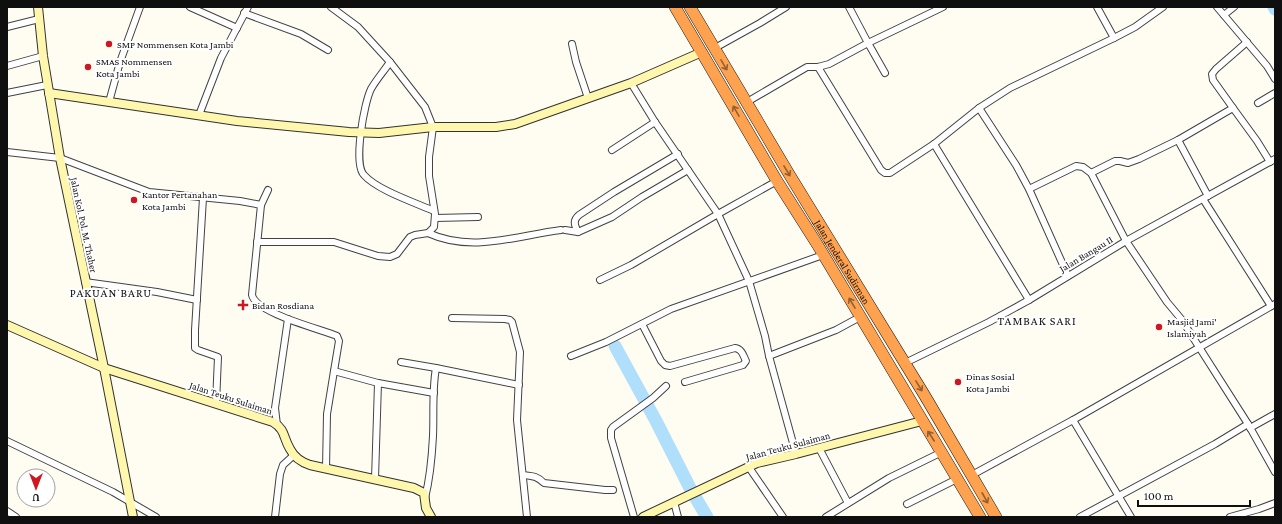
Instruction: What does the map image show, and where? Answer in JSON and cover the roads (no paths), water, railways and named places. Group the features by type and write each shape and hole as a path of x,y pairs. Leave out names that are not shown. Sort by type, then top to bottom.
{"highway":[{"name":"Jalan Jenderal Sudirman","path":"675,7 777,181 817,244 980,517"},
{"name":"Jalan Jenderal Sudirman","path":"690,7 905,363 996,517"},
{"path":"756,145 768,138"},
{"path":"817,244 828,237"},
{"path":"872,337 884,329"}],"street":[{"name":"Jalan Kol. Pol. M. Thaher","path":"38,7 43,56 60,158 104,368 133,517"},
{"path":"109,102 120,62 140,7"},
{"path":"190,7 237,28"},
{"path":"199,115 221,58 248,7"},
{"path":"257,242 334,242 385,257 396,254 407,239 412,235 428,233 433,230 435,218 428,176 433,127 425,107 390,62 358,27 331,7"},
{"path":"714,48 786,7"},
{"path":"849,7 885,73"},
{"path":"746,102 807,67 818,67 829,64 868,43 943,7"},
{"path":"1097,7 1114,38"},
{"path":"818,67 884,172 890,173 934,144 979,108 1010,88 1135,27 1163,7"},
{"path":"1217,7 1267,66 1275,79"},
{"path":"1224,15 1234,7"},
{"path":"244,14 301,34 328,50"},
{"path":"7,27 39,19"},
{"path":"1247,42 1216,69 1212,74 1213,80 1256,141 1272,160"},
{"path":"572,44 579,75 588,98"},
{"path":"7,93 48,89 109,102 308,129 379,133 433,127 505,126 631,83 702,52"},
{"path":"7,66 43,56"},
{"path":"390,62 371,90 366,104 361,132 360,167 364,175 384,189 434,211"},
{"path":"631,83 655,122 718,214 749,282 796,454"},
{"path":"1258,103 1275,93"},
{"path":"979,108 1016,165 1029,189 1068,276"},
{"path":"1091,173 1114,161 1130,163 1178,140 1233,108"},
{"path":"612,150 655,122"},
{"path":"972,475 1073,420 1273,305 1206,198 1178,140"},
{"path":"934,144 1029,300"},
{"path":"7,152 60,158 141,190 156,193 240,201 261,205"},
{"path":"578,232 574,222 575,218 614,192 678,154"},
{"name":"Jalan Bangau II","path":"905,363 990,322 1126,242 1272,160"},
{"path":"1029,189 1076,166 1083,167 1091,173 1126,242 1167,302 1182,320 1249,426 1275,472"},
{"path":"428,233 443,240 476,244 563,230 578,232 612,217 642,196 688,170"},
{"path":"600,280 631,265 777,181"},
{"path":"268,190 261,205 252,295 253,300 267,309 288,319 338,337 339,341 327,414 326,469"},
{"path":"203,198 195,348 217,356 219,359 216,403"},
{"path":"435,218 478,217"},
{"path":"571,356 599,346 671,309 823,255"},
{"path":"86,282 157,292 197,300"},
{"path":"452,318 505,319 512,321 520,352 517,420 527,517"},
{"path":"769,356 836,330 860,318"},
{"path":"277,425 275,408 288,319"},
{"path":"642,324 661,361 666,366 735,348 742,351 746,361 743,365 685,382"},
{"name":"Jalan Teuku Sulaiman","path":"7,325 104,368 268,420 282,429 289,449 294,455"},
{"path":"401,362 519,385"},
{"path":"425,498 429,480 433,439 434,381 436,368"},
{"path":"334,371 378,383 434,393"},
{"path":"375,479 378,383"},
{"path":"634,517 624,488 610,435 611,430 653,398 666,386"},
{"path":"1080,517 1209,447 1275,414"},
{"path":"1073,420 1131,517"},
{"name":"Jalan Teuku Sulaiman","path":"642,517 748,466 922,422"},
{"path":"7,441 113,492 156,517"},
{"path":"819,448 848,503"},
{"path":"826,517 889,478 942,452"},
{"path":"275,517 280,474 283,465 294,455 306,464 414,488 424,493 426,508 430,516"},
{"path":"748,466 783,517"},
{"path":"523,475 539,478 544,484 613,490"},
{"path":"907,504 957,479"},
{"path":"674,502 678,517"},
{"path":"1230,517 1259,510 1275,503"},
{"path":"7,511 16,517"}],"waterway":[{"path":"615,346 656,421 691,490 707,517"}],"place":[{"name":"SMP Nommensen Kota Jambi","path":"109,44"},
{"name":"SMAS Nommensen Kota Jambi","path":"88,67"},
{"name":"Kantor Pertanahan Kota Jambi","path":"134,200"},
{"name":"Bidan Rosdiana","path":"243,305"},
{"name":"Masjid Jami' Islamiyah","path":"1159,327"},
{"name":"Dinas Sosial Kota Jambi","path":"958,382"}],"district":[{"name":"PAKUAN BARU","path":"111,293"},
{"name":"TAMBAK SARI","path":"1037,321"}]}
